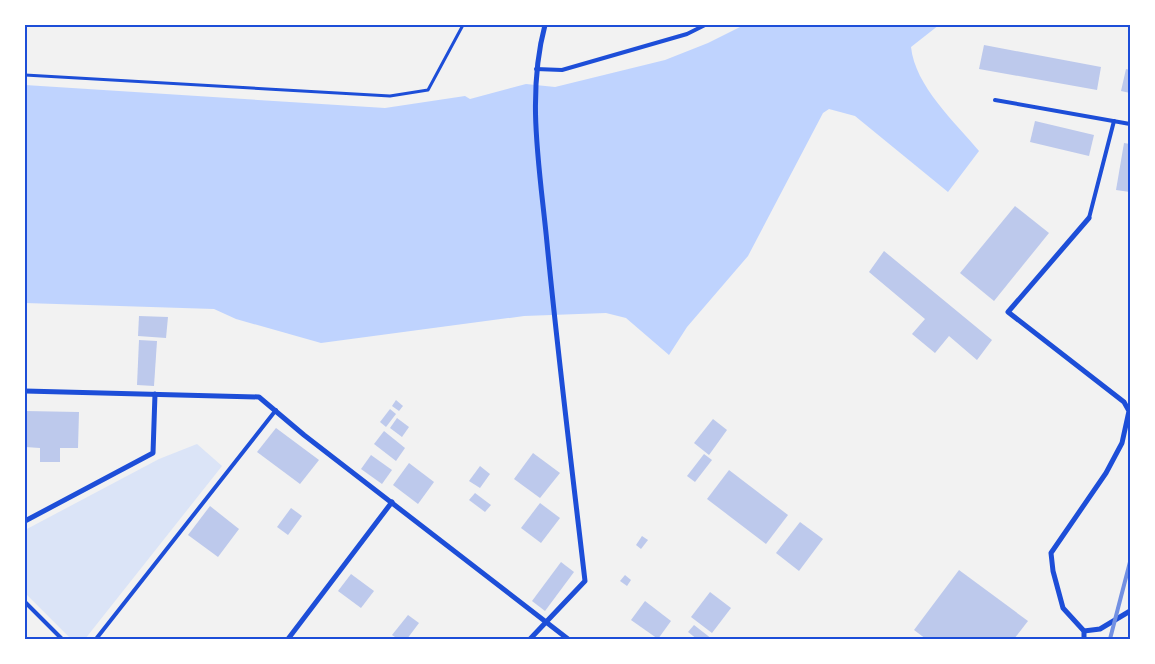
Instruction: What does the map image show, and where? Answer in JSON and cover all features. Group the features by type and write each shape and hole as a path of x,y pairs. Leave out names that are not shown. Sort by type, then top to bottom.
{"street":[{"path":"530,639 584,581 535,120 535,77 545,25"},
{"path":"1084,639 1084,631 1063,608 1053,571 1051,553 1106,473 1122,443 1130,411 1124,402 1008,312 1089,218"},
{"path":"25,391 259,397 304,435 568,639"},
{"path":"25,521 153,453 155,394"},
{"path":"288,639 392,502"},
{"path":"1084,631 1100,629 1130,611"}],"lane":[{"path":"536,69 562,70 687,34 705,25"},
{"path":"995,100 1130,124"},
{"path":"1089,218 1114,121"},
{"path":"96,639 276,410"},
{"path":"25,602 62,639"}],"path":[{"path":"25,75 390,96 428,90 463,25"}],"shaded area":[{"path":"197,444 222,466 85,639 71,639 25,593 25,530 159,459"}],"water":[{"path":"744,25 939,25 911,47 914,61 920,76 938,103 979,151 948,192 855,116 829,109 823,113 748,256 687,327 669,355 626,318 606,313 524,316 321,343 236,319 214,309 25,303 25,85 385,108 465,96 470,99 526,84 555,87 665,60 708,43"}],"building":[{"path":"984,45 1101,67 1097,90 979,69"},
{"path":"1126,69 1130,70 1130,93 1121,91"},
{"path":"1035,121 1094,135 1089,156 1030,142"},
{"path":"1124,143 1130,144 1130,192 1116,190"},
{"path":"1015,206 1049,233 994,301 960,273"},
{"path":"884,251 992,340 977,360 949,336 935,353 912,334 925,319 869,272"},
{"path":"139,316 168,317 166,338 138,336"},
{"path":"139,340 157,341 154,386 137,385"},
{"path":"396,400 403,406 399,411 392,406"},
{"path":"390,409 396,414 386,427 380,422"},
{"path":"25,411 79,412 78,448 60,448 60,462 40,462 40,448 25,447"},
{"path":"397,418 409,427 402,437 390,428"},
{"path":"713,419 727,430 709,455 694,443"},
{"path":"276,428 319,460 300,484 257,452"},
{"path":"384,431 405,448 396,461 374,444"},
{"path":"533,453 560,473 540,498 514,479"},
{"path":"704,454 712,460 695,482 687,476"},
{"path":"371,455 392,470 382,484 361,469"},
{"path":"409,463 434,482 418,504 393,485"},
{"path":"480,466 490,474 480,488 469,481"},
{"path":"729,470 788,515 766,544 707,499"},
{"path":"475,493 491,505 485,512 469,500"},
{"path":"540,503 560,518 541,543 521,528"},
{"path":"210,506 239,529 218,557 188,535"},
{"path":"291,508 302,516 288,535 277,527"},
{"path":"800,522 823,539 799,571 776,553"},
{"path":"642,536 648,540 641,549 636,545"},
{"path":"561,562 574,572 545,611 532,601"},
{"path":"959,570 1028,621 1014,639 926,639 914,630"},
{"path":"351,574 374,591 361,608 338,591"},
{"path":"625,575 631,580 627,586 620,581"},
{"path":"710,592 731,608 712,633 691,617"},
{"path":"645,601 671,621 658,639 631,620"},
{"path":"408,615 419,623 407,639 398,639 392,635"},
{"path":"694,625 712,639 697,639 688,632"}],"railway":[{"path":"1110,639 1130,562"}]}
